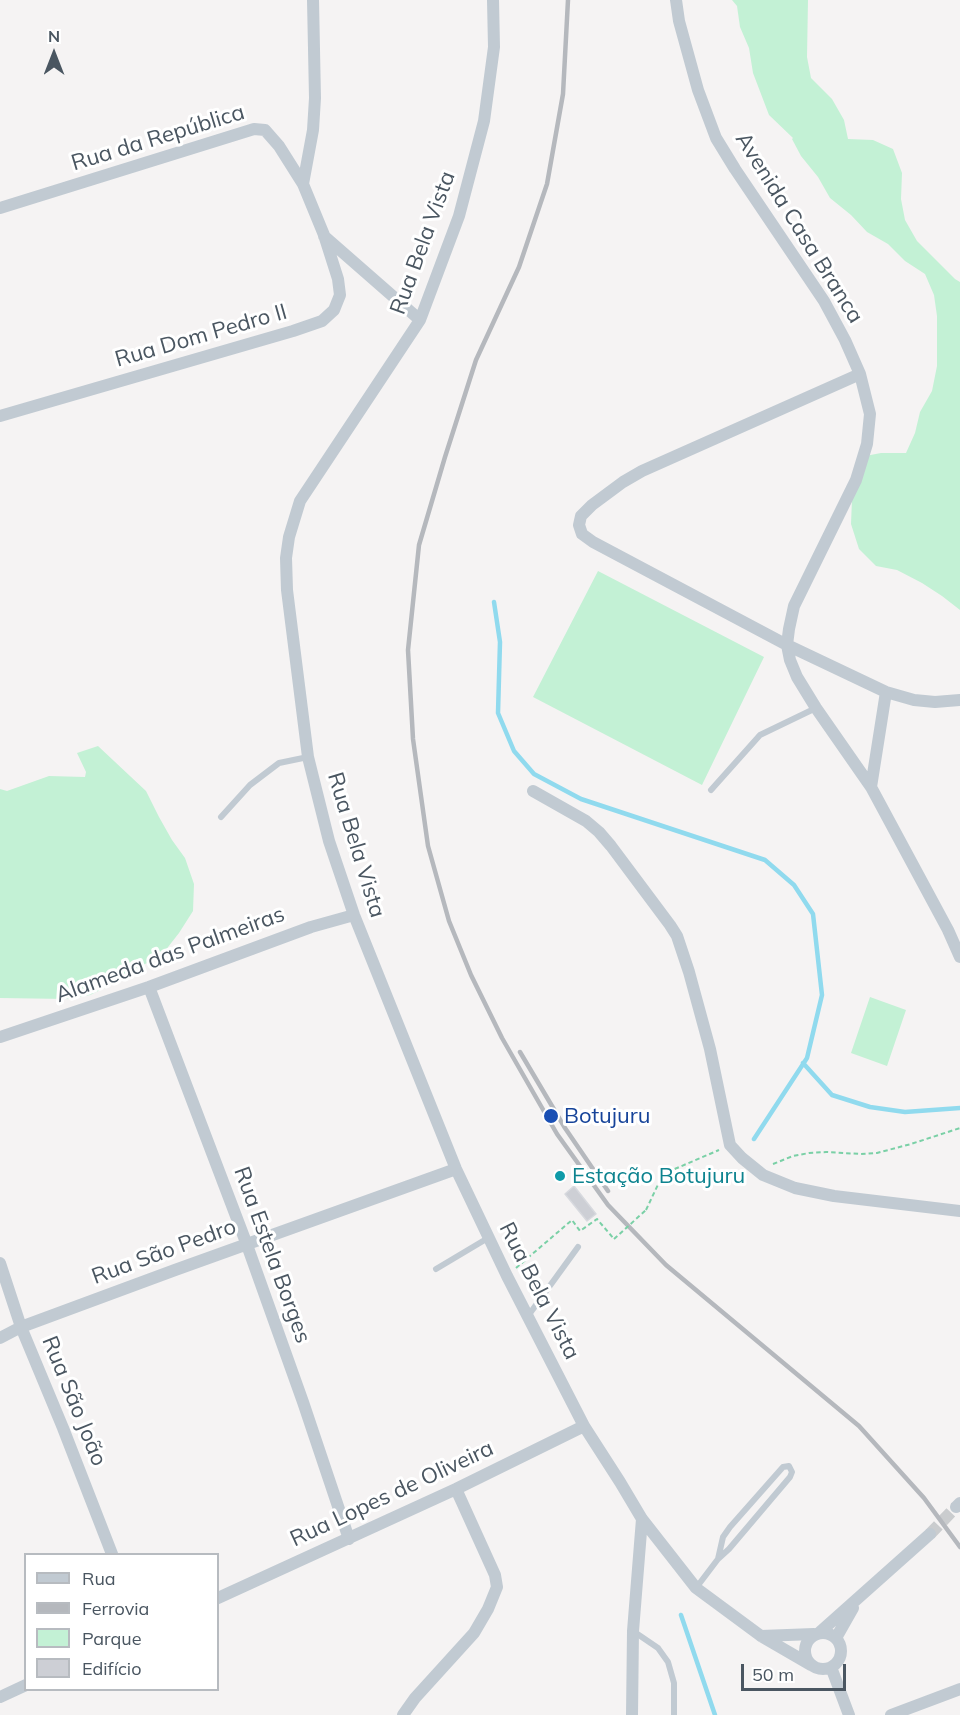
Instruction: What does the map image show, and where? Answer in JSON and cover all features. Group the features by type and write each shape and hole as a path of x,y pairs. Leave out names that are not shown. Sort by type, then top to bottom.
{"street":[{"path":"303,184 313,130 315,98 313,0"},
{"name":"Rua Bela Vista","path":"493,0 494,47 484,122 459,216 420,320 300,501 289,537 286,558 287,590 308,757 329,841 354,915 456,1169 488,1238 584,1426 621,1482 642,1520 696,1588 761,1636 811,1665 821,1669 831,1667"},
{"name":"Avenida Casa Branca","path":"676,0 679,21 716,138 824,301 861,374 870,414 867,444 856,480 794,606 789,629 790,660 797,677 816,708 871,787 948,930 960,957"},
{"name":"Rua da República","path":"0,208 255,129 265,130 279,146 303,184 324,236"},
{"path":"324,236 420,320"},
{"name":"Rua Dom Pedro II","path":"0,416 322,321 334,310 340,295 338,279 324,236"},
{"path":"861,374 642,471 592,505 581,516 579,525 582,534 593,542 788,645 886,692 914,700 935,702 960,700"},
{"path":"871,787 886,692"},
{"path":"533,791 586,821 598,832 611,846 676,936 689,972 710,1048 730,1145 742,1158 763,1175 795,1188 834,1196 960,1211"},
{"name":"Alameda das Palmeiras","path":"0,1037 149,987 311,927 354,915"},
{"name":"Rua Estela Borges","path":"149,987 247,1245 349,1539"},
{"name":"Rua São Pedro","path":"0,1338 21,1327 456,1169"},
{"name":"Rua São João","path":"0,1263 21,1327 112,1553"},
{"name":"Rua Lopes de Oliveira","path":"219,1598 456,1489 584,1426"},
{"path":"403,1715 415,1698 474,1633 497,1587 495,1575 456,1489"},
{"path":"632,1715 633,1631 642,1520"},
{"path":"811,1665 807,1661 804,1649 809,1638 859,1599 930,1534"},
{"path":"836,1638 859,1599"},
{"path":"761,1636 832,1634 840,1644 841,1650 840,1657 831,1667 849,1715"},
{"path":"0,1697 24,1686"},
{"path":"891,1715 960,1689"}],"lane":[{"path":"711,790 760,735 816,708"},
{"path":"221,817 250,785 279,763 308,757"},
{"path":"436,1269 488,1238"},
{"path":"528,1317 578,1247"},
{"path":"696,1588 718,1559 790,1477 792,1472 789,1466 783,1467 730,1527 723,1537 718,1559"},
{"path":"633,1631 658,1648 668,1662 674,1683 674,1715"}],"path":[{"path":"763,1175 780,1160 793,1156 826,1152 877,1153 960,1128"},
{"path":"507,1276 572,1220 580,1231 597,1219 614,1239 646,1210 663,1174 730,1145"}],"green space":[{"path":"732,0 808,0 807,57 811,78 832,99 844,120 848,139 873,140 893,149 902,173 901,199 905,220 917,241 960,282 960,610 922,583 897,570 876,566 859,549 851,524 852,499 860,457 881,453 906,453 915,433 920,412 932,391 937,366 937,316 934,295 925,274 905,261 888,244 867,232 830,198 818,177 801,156 793,138 769,115 753,73 749,48 740,27 737,6"},
{"path":"598,571 764,657 702,785 533,697"},
{"path":"98,746 146,791 172,840 185,858 194,884 193,911 161,956 90,995 67,999 0,998 0,789 7,791 49,776 85,777 86,772 77,753"},
{"path":"870,997 906,1010 887,1066 851,1053"}],"building":[{"path":"574,1186 596,1214 587,1221 565,1194"}],"waterway":[{"path":"494,602 500,642 498,713 514,751 534,774 581,799 765,860 794,885 813,914 822,995 807,1058 754,1139"},
{"path":"803,1063 832,1095 870,1107 905,1112 960,1108"},
{"path":"681,1615 715,1715"}],"tunnel":[{"path":"930,1534 956,1507"}],"railway":[{"path":"568,0 563,94 547,184 519,267 476,360 419,545 408,650 413,739 428,846 449,921 471,975 502,1038 557,1134 608,1205 666,1265 859,1426 924,1498 960,1547"},
{"path":"520,1052 565,1128 608,1191"}],"place":[{"name":"Botujuru","path":"551,1116"},
{"name":"Estação Botujuru","path":"560,1176"}]}
